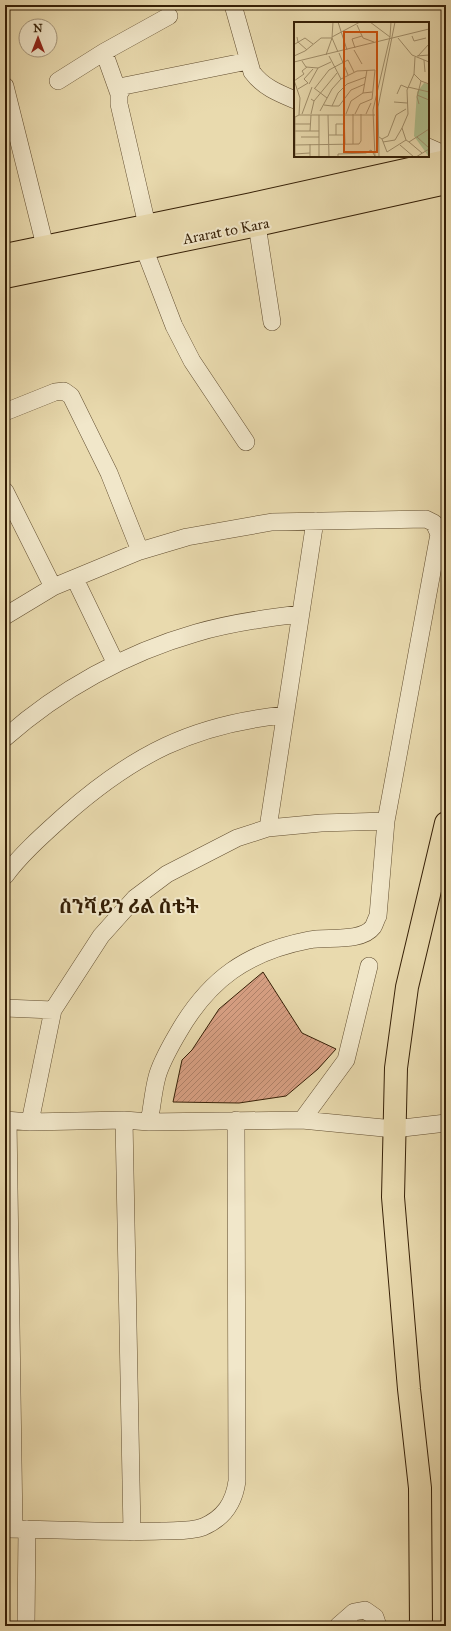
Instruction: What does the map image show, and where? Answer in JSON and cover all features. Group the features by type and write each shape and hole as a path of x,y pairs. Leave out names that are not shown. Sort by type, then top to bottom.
{"main road":[{"name":"Ararat to Kara","path":"5,255 147,224 252,204 446,161"},
{"name":"Ararat to Kara","path":"5,278 258,225 446,183"},
{"path":"99,235 106,256"},
{"path":"421,1626 420,1488 409,1389 393,1197 394,1129 396,1068 407,986 446,823"}],"street":[{"path":"233,5 252,72 259,82 275,92 294,100"},
{"path":"58,80 104,52 169,16"},
{"path":"104,52 119,94 119,104 147,224"},
{"path":"119,94 124,86 248,61"},
{"path":"5,86 45,246"},
{"path":"429,146 446,155"},
{"path":"258,225 272,322"},
{"path":"144,248 174,326 188,354 214,396 246,442"},
{"path":"5,412 55,392 64,391 71,396 109,473 140,551"},
{"path":"5,491 53,587"},
{"path":"5,616 53,587 140,551 187,537 272,522 426,519 434,523 438,534 386,821 378,916 372,928 358,935 344,939 310,939 275,949 247,960 219,979 191,1010 171,1044 157,1077 149,1122"},
{"path":"268,828 315,521"},
{"path":"75,579 116,664"},
{"path":"5,738 40,709 116,664 159,645 196,633 248,621 300,614"},
{"path":"5,876 13,865 53,825 94,790 137,760 166,745 231,723 285,714"},
{"path":"30,1122 53,1010 101,936 135,898 167,874 210,851 237,838 268,828 321,823 386,821"},
{"path":"302,1120 346,1060 369,966"},
{"path":"5,1008 53,1010"},
{"path":"26,1626 16,1529 9,1403 6,1120 30,1122 124,1120 149,1122 302,1120 394,1129 446,1123"},
{"path":"124,1120 132,1532"},
{"path":"16,1529 132,1532 194,1530 204,1526 228,1508 235,1496 237,1481 236,1120"},
{"path":"338,1626 354,1612 365,1610 375,1617 378,1626"}],"building":[{"path":"263,972 302,1033 336,1049 318,1069 286,1096 239,1103 173,1102 182,1060 192,1050 219,1009"}],"district":[{"name":"ስንሻይን ሪል ስቴት","path":"129,906"}]}
